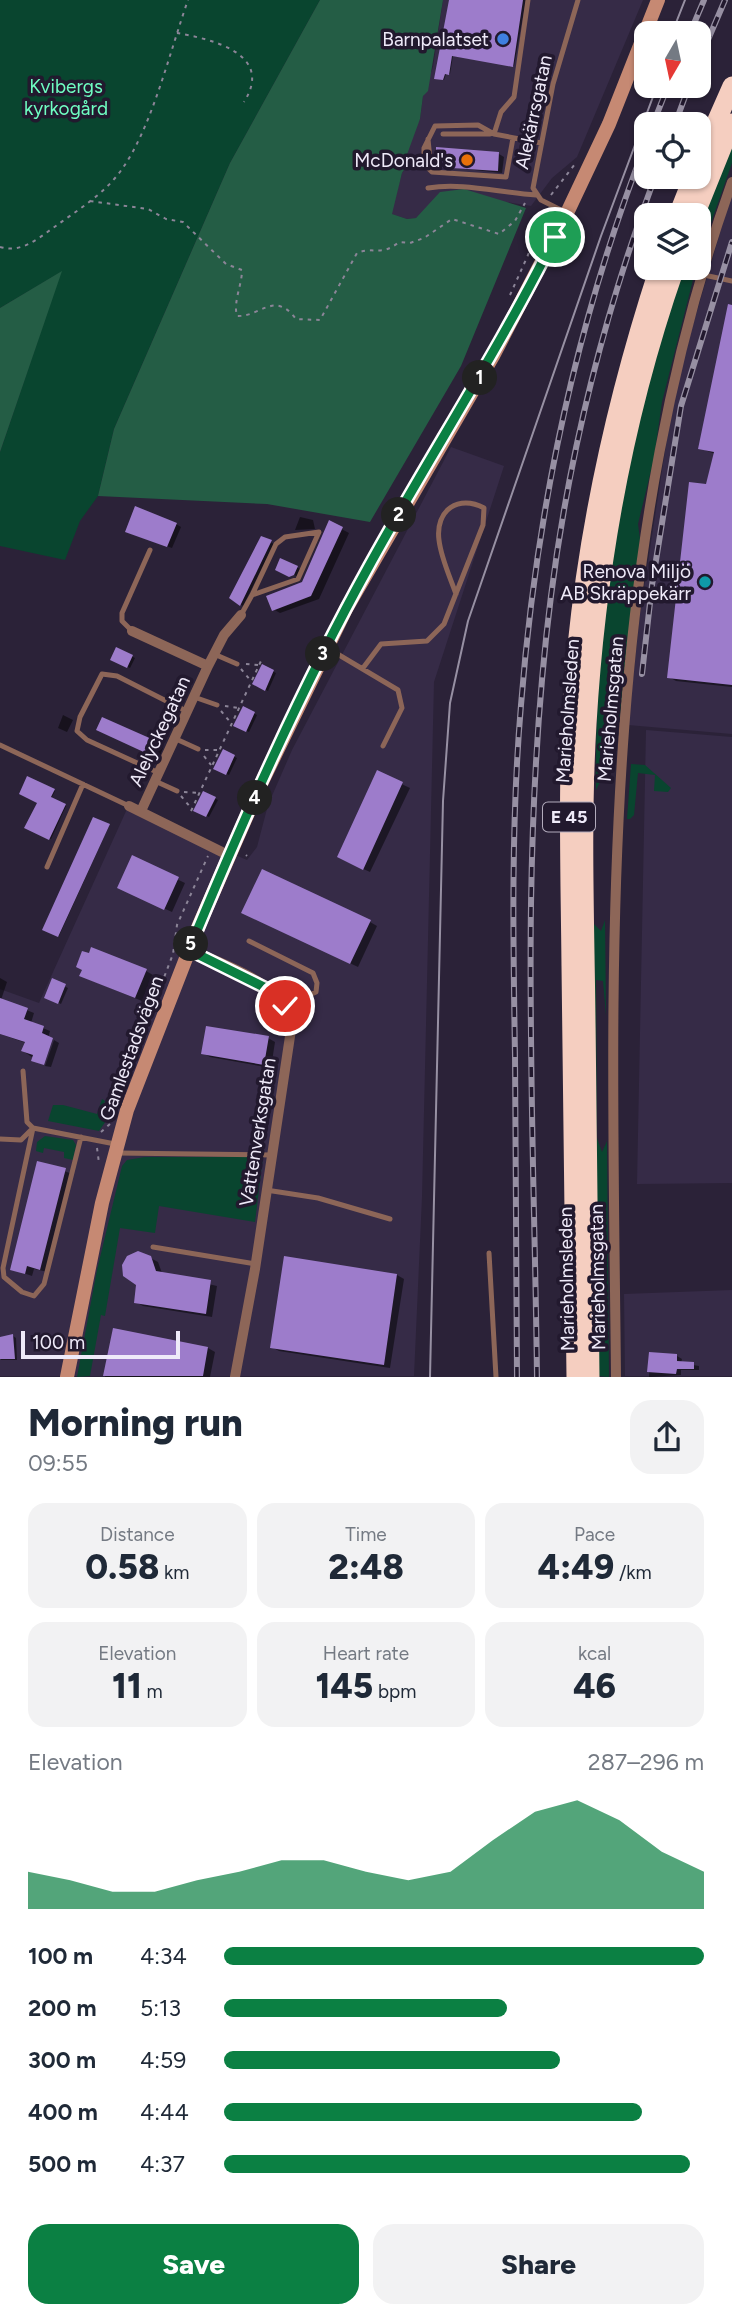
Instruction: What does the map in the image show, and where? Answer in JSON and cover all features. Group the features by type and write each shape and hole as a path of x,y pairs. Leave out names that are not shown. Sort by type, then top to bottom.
{"highway":[{"path":"711,134 732,86"},
{"path":"700,203 732,123"},
{"name":"Marieholmsleden","path":"576,1377 569,835 576,660 586,572 611,443 656,280"},
{"name":"Marieholmsleden","path":"590,1377 585,879 587,724 600,585 621,463 654,332 671,280"}],"street":[{"name":"Gamlestadsvägen","path":"67,1377 80,1305 116,1148 146,1054 189,950 327,648 371,563 493,356 567,213 604,135 658,0"},
{"name":"Marieholmsgatan","path":"711,245 732,182"},
{"name":"Marieholmsgatan","path":"616,1377 612,983 623,753 636,614 664,429 678,354 700,280"},
{"name":"Alelyckegatan","path":"141,811 214,654 241,615"},
{"name":"Alelyckegatan","path":"132,631 208,666"},
{"name":"Alelyckegatan","path":"129,806 230,856"},
{"path":"189,950 274,992 285,1006"},
{"name":"Vattenverksgatan","path":"235,1377 256,1264 292,1023 285,1006"}],"lane":[{"path":"494,134 501,112 514,97 528,0"},
{"name":"Alekärrsgatan","path":"567,213 533,195 533,188 553,84 578,0"},
{"path":"494,134 478,125 440,124 431,131 428,139 432,172 506,177 513,138"},
{"path":"443,134 494,134 541,143"},
{"path":"428,188 450,184 504,194 533,195"},
{"path":"711,277 732,281"},
{"path":"363,668 381,644 416,643 435,635 444,624 456,594 486,516 484,508 474,503 452,504 446,510 438,531 456,594"},
{"name":"Alelyckegatan","path":"241,615 276,544 285,537 319,532 298,579 252,595"},
{"path":"132,631 122,621 122,613 149,551"},
{"path":"327,648 398,690 402,708 383,746"},
{"path":"214,654 237,664"},
{"path":"177,792 157,777 77,732 96,682 102,674 117,676 188,712"},
{"path":"194,698 216,705"},
{"path":"175,738 198,749"},
{"name":"Alelyckegatan","path":"1,745 129,806"},
{"path":"47,867 83,784"},
{"path":"249,942 313,973 317,983 316,992 285,1006"},
{"path":"23,1072 27,1122 33,1128 81,1137 116,1148 127,1155 271,1155"},
{"path":"33,1128 3,1268 4,1277 11,1284 34,1296 44,1284 81,1137"},
{"path":"0,1139 22,1140 33,1128"},
{"path":"266,1190 318,1198 390,1219"},
{"path":"153,1247 256,1264"},
{"path":"489,1253 496,1377"}],"path":[{"path":"0,247 20,249 90,201 121,171 139,141 188,0"},
{"path":"177,33 224,45 245,57 250,71 250,92 244,102"},
{"path":"90,201 148,209 166,219 183,222 196,238 226,264 242,270 242,284 234,308 237,316 253,314 260,307 272,304 290,311 296,319 311,322 320,320 357,253 365,250 387,251 399,242 410,243 452,219 499,234 515,221 533,195"},
{"path":"177,792 192,810 261,661"},
{"path":"237,664 259,665"},
{"path":"237,664 251,682"},
{"path":"216,705 239,708"},
{"path":"216,705 232,724"},
{"path":"198,749 220,750"},
{"path":"198,749 212,766"},
{"path":"177,792 199,793"}],"shaded area":[{"path":"443,0 643,0 577,157 552,178 531,206 507,202 435,201 416,218 407,219 391,214 402,173 407,165 404,160 411,136 420,119 423,96 433,67"},
{"path":"732,192 732,734 628,725 640,614 675,386 706,280 711,280 711,263"},
{"path":"451,447 504,466 434,682 422,1197 414,1376 0,1376 0,989 39,1003 127,809 247,860 257,847 268,805 292,750"},
{"path":"646,730 732,737 732,1183 637,1184"},
{"path":"732,1290 732,1376 625,1376 624,1294"}],"green space":[{"name":"Kvibergs kyrkogård","path":"0,0 320,0 230,163 114,429 98,496 80,521 65,560 0,546 0,452 61,272 0,308"},
{"path":"320,0 443,0 428,91 423,96 420,119 405,160 407,165 402,173 392,214 407,219 416,218 440,192 464,189 526,208 461,366 370,522 267,504 98,496 114,429 230,163"},
{"path":"732,140 732,163 711,223 711,203 707,203"},
{"path":"62,271 0,452 0,308"},
{"path":"680,280 693,280 662,402 654,458 638,524 640,539 620,715 611,743 611,771 606,770 596,790 601,646 613,551 630,457 656,357"},
{"path":"631,764 645,765 671,788 668,792 654,791 655,775 638,773 634,815 627,819"},
{"path":"605,920 606,1016 603,981 596,980 597,1138 602,1152 607,1141 609,1377 598,1376 593,923 601,931"},
{"path":"102,1099 105,1101 101,1115 108,1118 99,1131 48,1121 53,1105 97,1114"},
{"path":"45,1136 73,1140 76,1145 73,1160 64,1158 64,1152 44,1148 43,1153 36,1151 37,1142"},
{"path":"145,1157 263,1157 255,1222 159,1206 155,1233 120,1228 105,1316 101,1315 90,1376 77,1377 97,1270 122,1166 127,1160"}],"building":[{"path":"449,0 523,0 513,67 452,56 449,75 445,74 443,80 434,79"},
{"name":"McDonald's","path":"436,147 499,152 498,171 436,167"},
{"name":"Renova Miljö AB Skräppekärr","path":"728,304 732,305 732,685 667,678 689,482 706,484 714,452 698,449"},
{"path":"135,506 177,523 167,547 125,532"},
{"path":"329,520 343,527 311,596 272,611 266,596 302,582"},
{"path":"261,536 272,540 240,606 229,598"},
{"path":"280,558 298,566 294,575 289,577 275,570"},
{"path":"116,647 133,655 127,668 110,660"},
{"path":"262,664 274,670 265,691 252,684"},
{"path":"243,706 255,712 246,732 233,726"},
{"path":"102,717 154,740 148,754 96,730"},
{"path":"223,749 235,755 226,775 213,769"},
{"path":"377,770 403,782 363,870 337,857"},
{"path":"27,776 55,789 51,797 66,804 49,840 24,828 37,803 19,794"},
{"path":"203,791 216,797 206,817 193,811"},
{"path":"93,817 110,824 58,937 42,930"},
{"path":"132,855 179,877 164,910 117,888"},
{"path":"262,869 371,920 350,964 241,913"},
{"path":"91,947 147,969 135,998 79,976 82,970 76,967 82,951 89,953"},
{"path":"52,978 66,984 58,1004 44,998"},
{"path":"0,998 28,1008 24,1019 44,1026 42,1033 53,1038 44,1065 31,1061 33,1055 21,1051 25,1042 0,1034"},
{"path":"206,1026 269,1036 264,1065 201,1054"},
{"path":"37,1161 66,1168 40,1270 27,1266 25,1274 10,1270"},
{"path":"138,1251 151,1256 156,1271 211,1280 206,1314 134,1303 136,1285 123,1276 122,1265 127,1256"},
{"path":"284,1256 397,1274 384,1365 270,1348"},
{"path":"113,1328 208,1347 203,1376 103,1376"},
{"path":"13,1334 15,1359 0,1359 0,1337"},
{"path":"649,1352 677,1354 677,1361 694,1362 694,1369 677,1369 676,1374 647,1372"}],"tram line":[{"path":"677,21 685,0"},
{"path":"430,1377 443,801 450,703 468,621 601,236 653,98"}],"railway":[{"path":"695,21 704,0"},
{"path":"711,33 725,0"},
{"path":"658,112 663,98"},
{"path":"679,112 685,98"},
{"path":"517,1377 514,880 518,749 528,633 537,562 563,420 599,279 634,176"},
{"path":"537,1377 530,986 534,790 541,693 551,596 579,436 620,279 651,189"},
{"path":"642,674 652,585 681,406 732,242"}],"place":[{"name":"Barnpalatset","path":"503,39"},
{"name":"McDonald's","path":"467,160"},
{"name":"Renova Miljö AB Skräppekärr","path":"705,582"}],"route":[{"path":"285,1006 274,992 189,950 259,788 346,609 493,356 555,237"}]}
